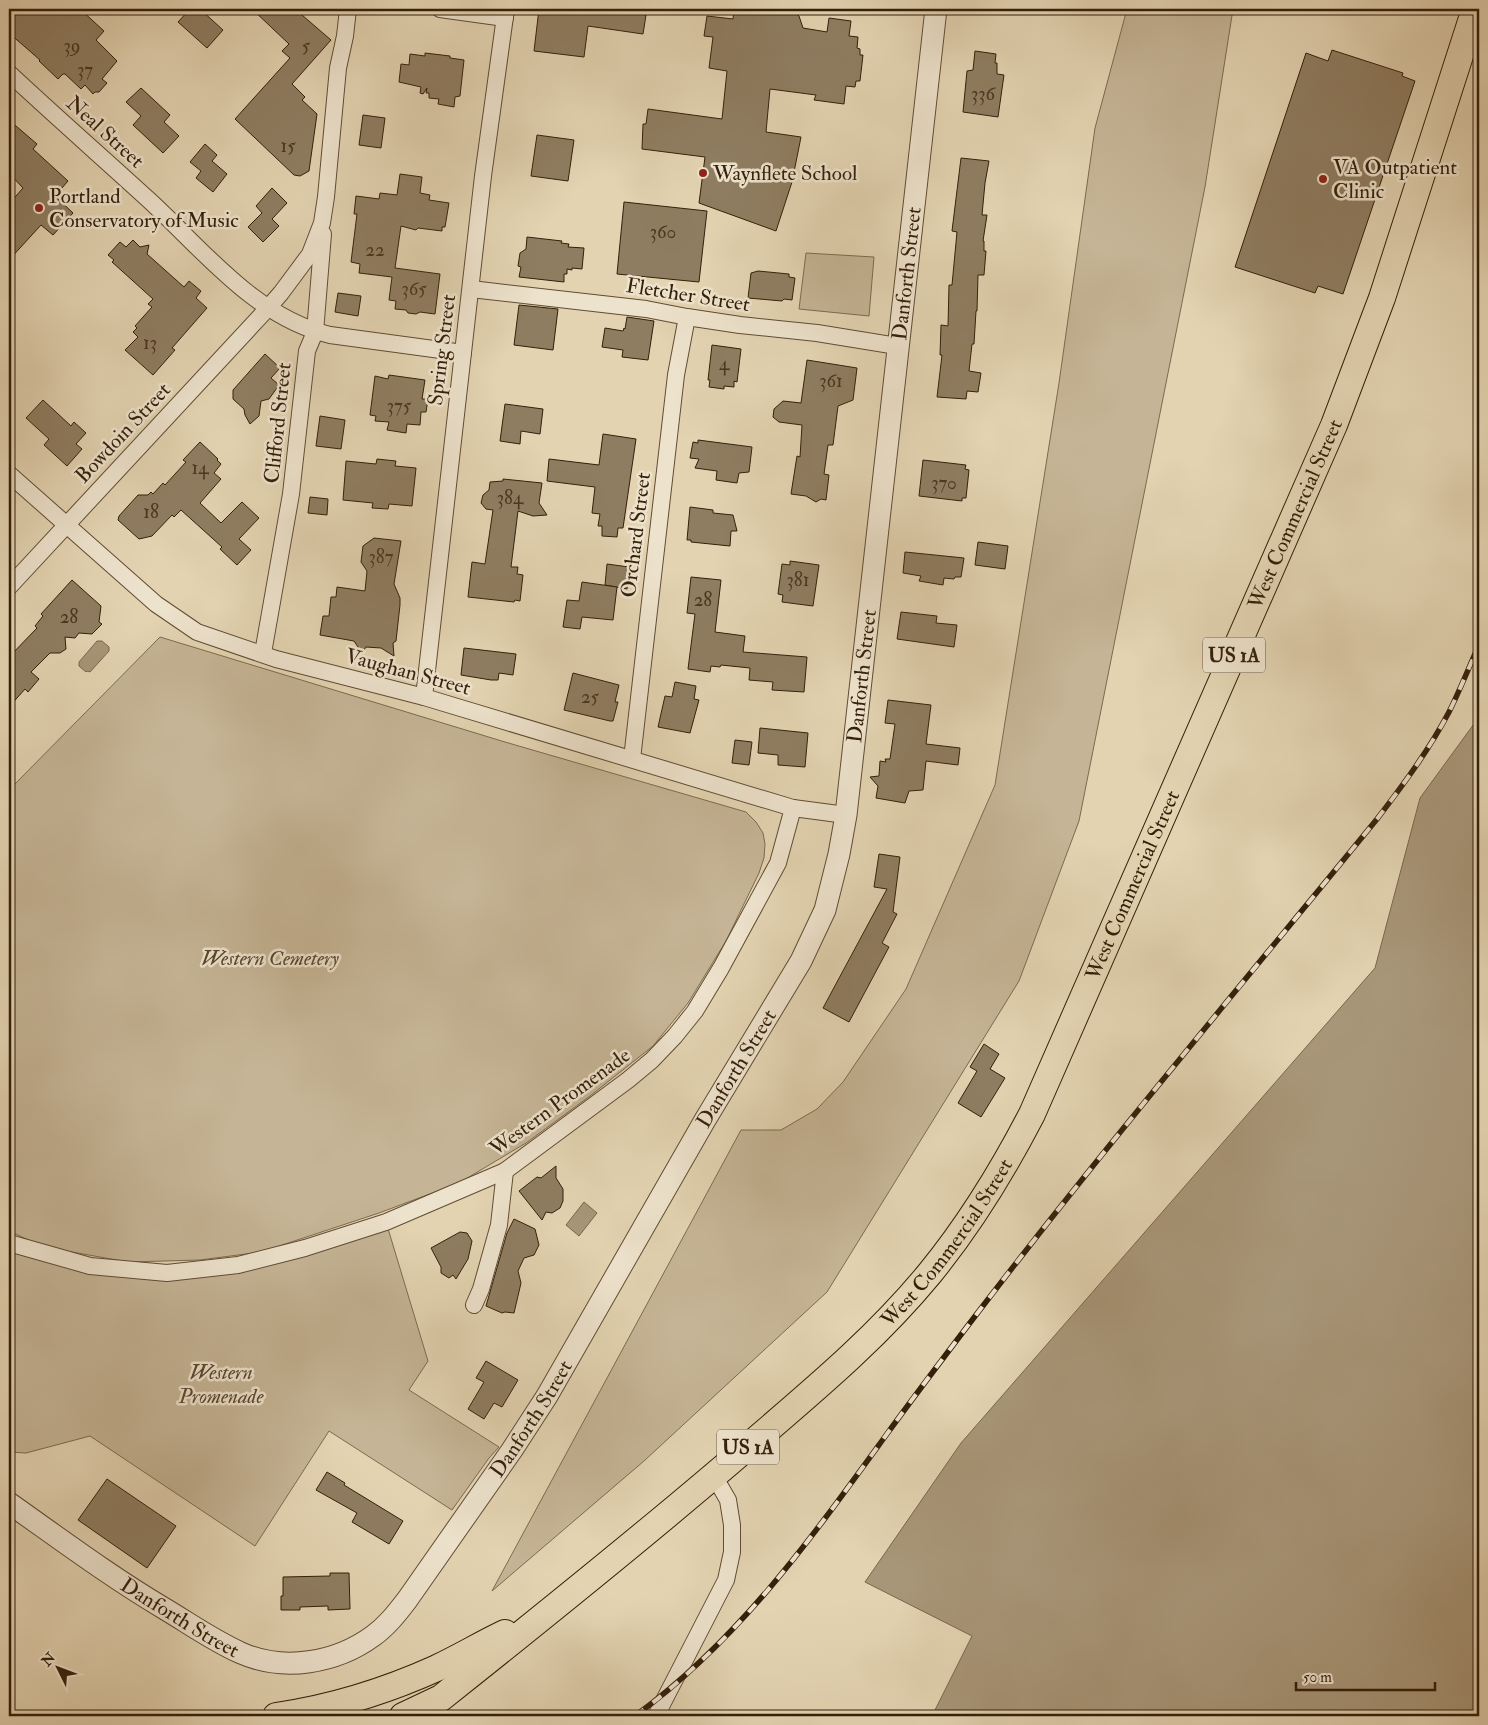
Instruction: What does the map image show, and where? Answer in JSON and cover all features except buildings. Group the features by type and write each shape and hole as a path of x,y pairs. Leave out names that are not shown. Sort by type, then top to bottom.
{"main road":[{"name":"West Commercial Street","path":"403,1716 441,1698 555,1607 714,1476 850,1358 893,1316 930,1273 961,1233 1012,1153 1032,1114 1334,425 1382,298 1475,9"},
{"name":"West Commercial Street","path":"276,1716 298,1713 348,1700 404,1681 437,1668 555,1607"}],"street":[{"name":"Clifford Street","path":"263,654 291,494 307,351 315,332 338,68 345,36 348,9"},
{"path":"440,9 506,14"},
{"name":"Danforth Street","path":"9,1503 140,1594 242,1653 266,1661 288,1663 332,1658 354,1648 375,1635 392,1619 512,1450 542,1403 705,1120 801,961 825,910 840,854 846,815 936,9"},
{"name":"Spring Street","path":"424,697 483,176 506,14"},
{"name":"Neal Street","path":"9,73 150,201 243,289 268,308 315,332 463,353"},
{"name":"Clifford Street","path":"268,308 310,254 322,223 326,197"},
{"name":"Fletcher Street","path":"471,289 646,309 740,325 817,333 897,346"},
{"name":"Bowdoin Street","path":"9,587 268,308"},
{"name":"Orchard Street","path":"632,759 676,375 687,317"},
{"name":"Vaughan Street","path":"9,474 156,604 197,632 276,659 424,697 793,808 846,815"},
{"name":"Western Promenade","path":"9,1243 90,1266 167,1273 238,1265 305,1248 386,1222 505,1170 628,1080 652,1060 695,1011 778,864 793,808"},
{"path":"474,1306 481,1289 499,1225 505,1170"},
{"path":"656,1716 726,1580 732,1552 732,1525 728,1500 714,1476"},
{"path":"422,1716 441,1698"}],"green space":[{"path":"1127,9 1233,9 1205,187 1079,821 1019,981 827,1292 644,1461 492,1591 741,1130 781,1130 817,1109 843,1082 906,989 995,785 1059,383 1095,128"},
{"path":"806,253 874,257 869,316 799,309"},
{"name":"Western Cemetery","path":"160,637 505,742 746,812 763,833 765,844 764,858 759,873 726,941 688,1003 653,1046 526,1143 459,1183 379,1213 261,1252 200,1260 128,1262 44,1247 9,1231 9,790"},
{"name":"Western Promenade","path":"386,1222 428,1361 409,1390 499,1447 452,1510 329,1431 255,1546 90,1436 26,1453 9,1452 9,1243 90,1266 238,1265"}],"shaded area":[{"path":"97,641 102,641 109,647 109,651 90,672 86,672 79,666 79,662"},
{"path":"1479,717 1479,1716 932,1716 972,1636 865,1582 961,1443 1375,968 1420,798"},
{"path":"584,1202 597,1213 579,1236 566,1225"}],"railway":[{"path":"635,1716 672,1687 707,1655 740,1622 800,1551 931,1374 1027,1249 1377,819 1433,740 1453,704 1479,645"}],"place":[{"name":"Waynflete School","path":"703,173"},
{"name":"VA Outpatient Clinic","path":"1323,179"},
{"name":"Portland Conservatory of Music","path":"39,208"}]}
